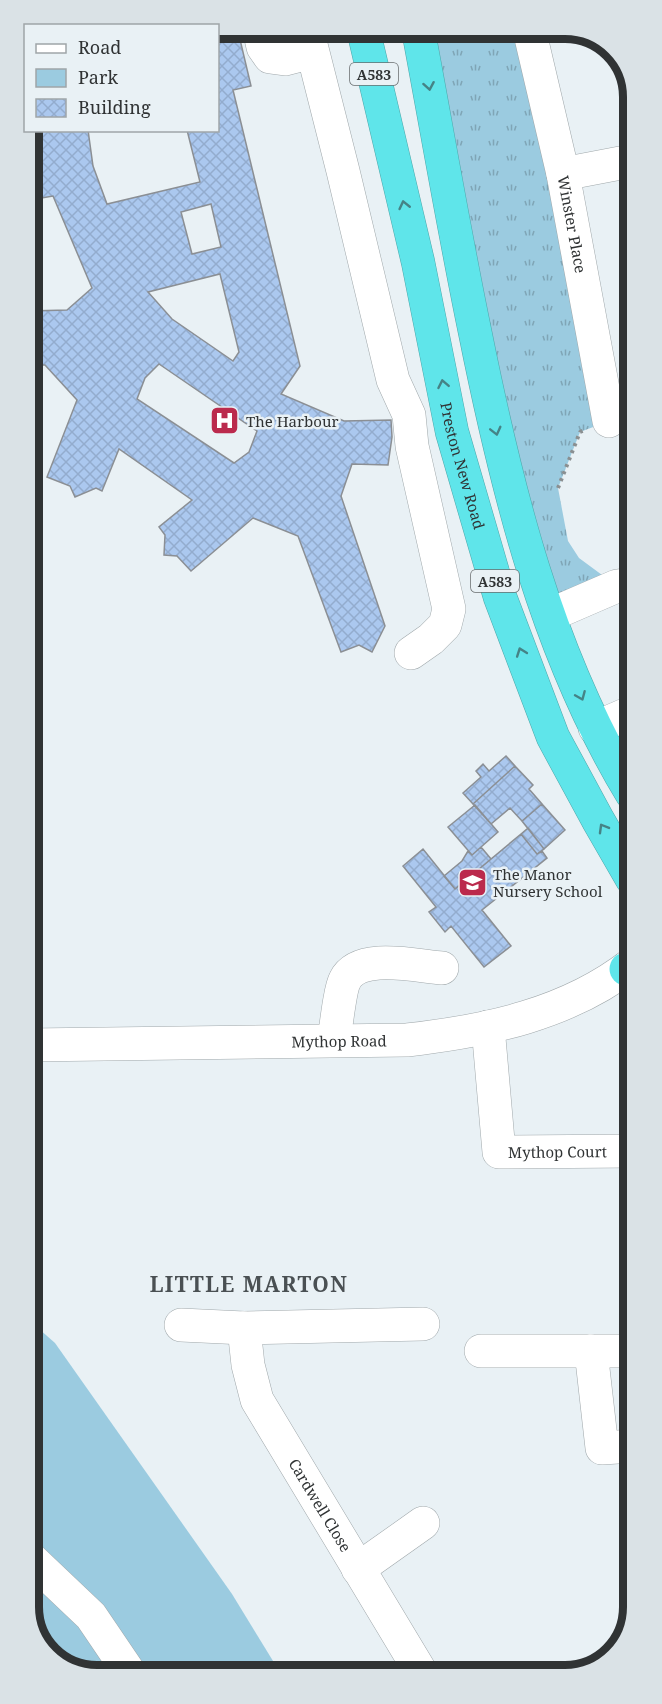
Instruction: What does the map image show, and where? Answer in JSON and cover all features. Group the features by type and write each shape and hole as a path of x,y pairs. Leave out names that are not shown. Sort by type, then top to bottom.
{"highway":[{"name":"Preston New Road","path":"365,39 418,262 452,432 500,597 554,737 623,863"},
{"name":"A583","path":"420,39 462,271 511,491 550,615 595,728 623,778"}],"street":[{"path":"261,39 263,47 270,57 285,59 310,40 383,343 385,392 409,415 412,446 452,625 445,625 431,639 411,653"},
{"name":"Winster Place","path":"531,39 563,174 609,421"},
{"path":"563,174 623,163"},
{"path":"550,615 623,585"},
{"path":"595,728 623,716"},
{"path":"334,1040 345,980 360,965 385,963 442,968"},
{"name":"Mythop Road","path":"39,1046 407,1040 448,1035 514,1022 561,1006 623,972"},
{"name":"Mythop Court","path":"488,1028 500,1152 623,1151"},
{"path":"181,1325 244,1328 423,1324"},
{"name":"Cardwell Close","path":"244,1328 248,1365 257,1400 417,1665"},
{"path":"481,1351 623,1351"},
{"path":"591,1351 602,1448 623,1447"},
{"path":"358,1569 423,1523"},
{"path":"39,1567 91,1616 124,1665"}],"path":[{"path":"558,488 580,432 609,421"}],"green space":[{"path":"420,39 531,39 609,421 580,432 558,488 568,541 579,558 617,586 550,615"},
{"path":"39,1329 55,1343 232,1594 275,1665 94,1665 75,1661 59,1651 51,1642 43,1629 39,1614"}],"building":[{"path":"219,39 240,39 251,86 233,90 300,366 281,394 344,421 391,420 392,437 388,465 352,464 341,496 385,626 372,652 359,645 341,652 298,536 253,518 191,571 177,556 164,555 165,535 159,527 192,500 119,449 102,491 96,488 75,497 70,486 47,477 77,400 45,365 39,365 39,311 67,310 92,288 53,196 39,198 39,132 88,132 93,166 107,204 200,182 188,132 219,132","holes":["211,204 221,247 192,254 181,212","220,274 239,352 233,361 172,319 148,292","159,364 257,431 249,452 234,463 137,399 145,378"]},
{"path":"506,756 515,766 473,804 463,793 481,777 476,771 483,764 489,771"},
{"path":"515,766 533,785 529,789 542,804 522,821 510,808 491,824 473,804"},
{"path":"542,804 565,830 544,849 522,821"},
{"path":"475,805 498,832 472,855 448,827"},
{"path":"528,828 544,849 537,854 521,834"},
{"path":"521,834 537,854 542,851 547,858 482,910 511,946 484,967 451,926 445,932 429,912 436,907 403,866 423,849 455,889"},
{"path":"481,847 491,859 455,889 444,876 462,861 468,851 472,855"}],"place":[{"name":"The Harbour","path":"225,421"},
{"name":"The Manor Nursery School","path":"472,883"}],"district":[{"name":"LITTLE MARTON","path":"249,1284"}]}
